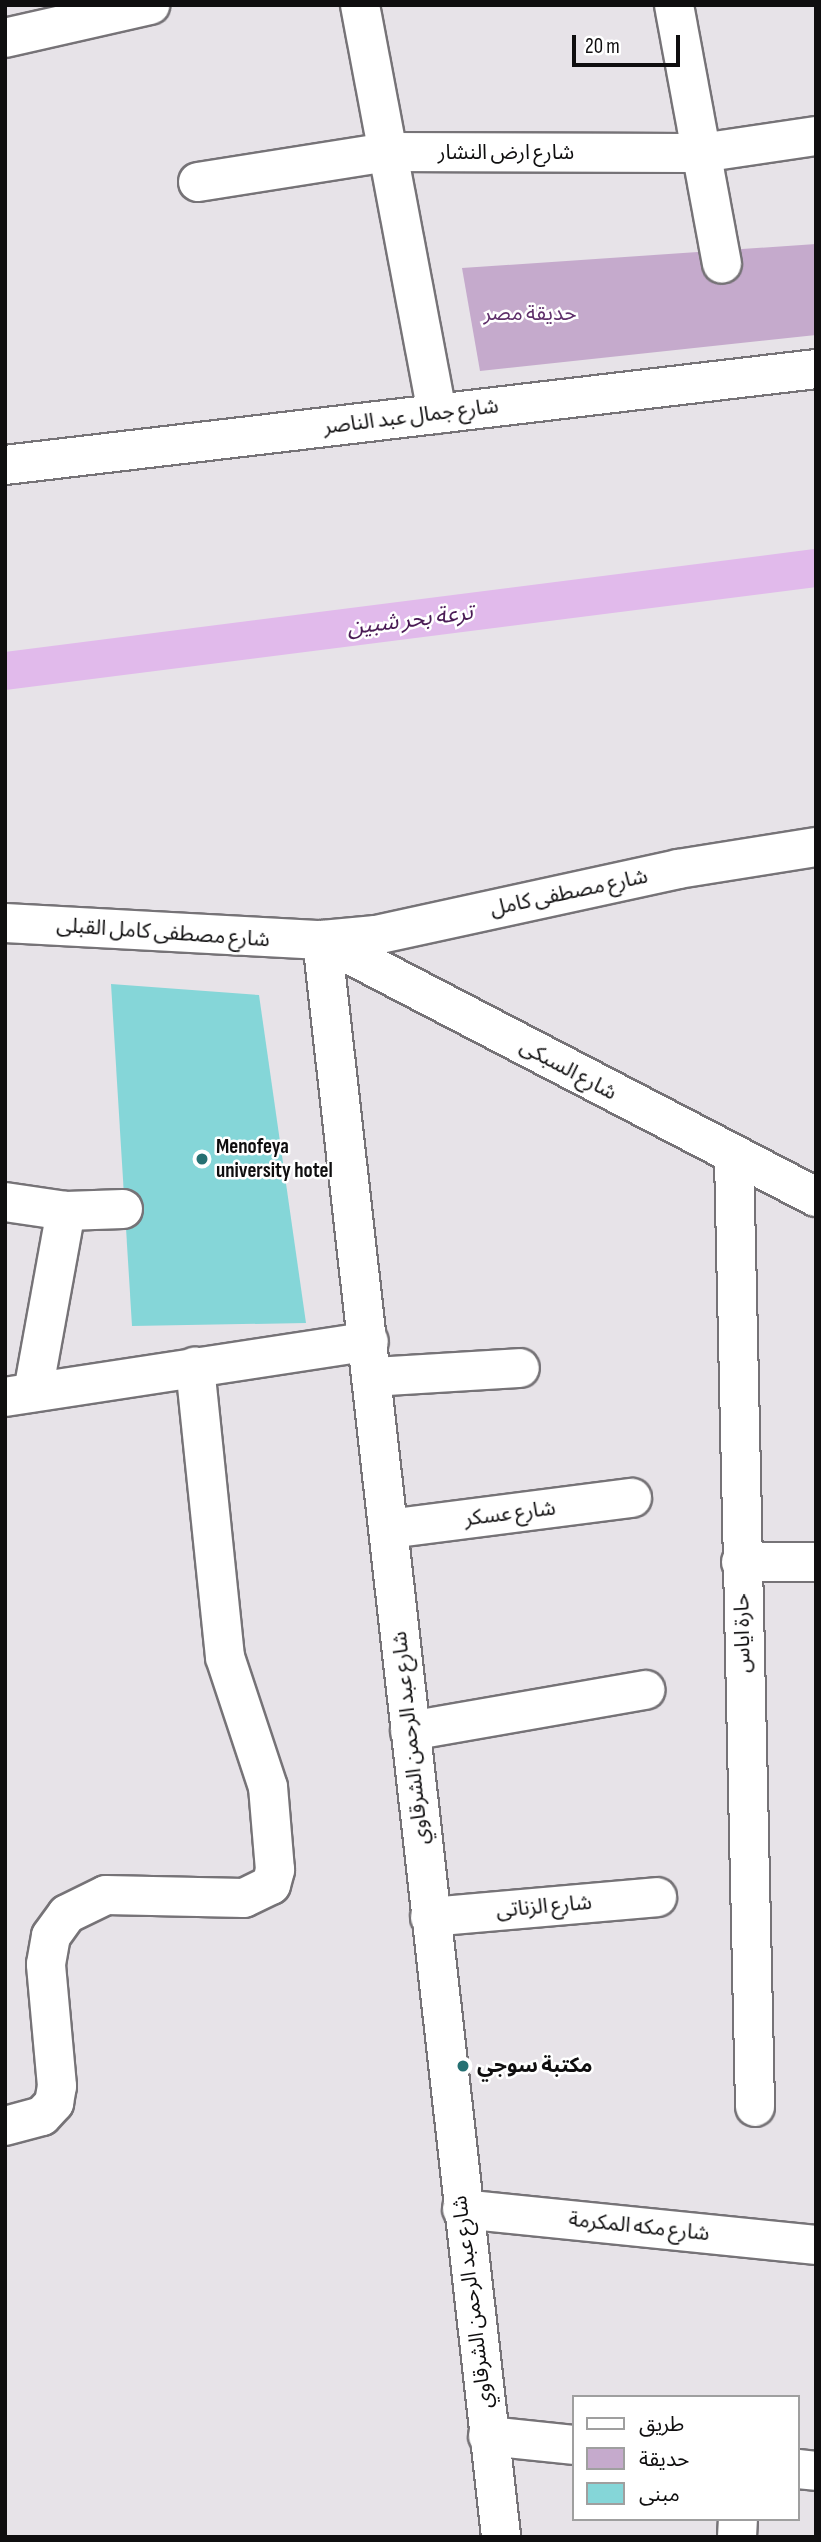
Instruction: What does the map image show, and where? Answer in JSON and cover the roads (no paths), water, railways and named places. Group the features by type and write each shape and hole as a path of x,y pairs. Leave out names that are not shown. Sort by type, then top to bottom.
{"street":[{"path":"5,37 150,5"},
{"path":"360,5 437,414"},
{"path":"674,5 722,264"},
{"name":"شارع ارض النشار","path":"198,182 388,152 701,153 816,136"},
{"name":"شارع جمال عبد الناصر","path":"5,465 816,369"},
{"name":"شارع مصطفى كامل","path":"322,940 376,935 678,869 816,847"},
{"name":"شارع مصطفى كامل القبلى","path":"5,923 322,940"},
{"name":"شارع السبكى","path":"322,940 734,1158 816,1198"},
{"name":"شارع عبد الرحمن الشرقاوي","path":"322,940 371,1359 462,2208 501,2537"},
{"name":"حارة اياس","path":"734,1158 755,2108"},
{"path":"5,1202 66,1211 123,1209"},
{"path":"66,1211 19,1394 195,1367 371,1359 520,1368"},
{"path":"5,2126 42,2116 54,2103 57,2086 46,1964 51,1936 67,1914 106,1895 244,1898 271,1885 275,1871 268,1787 225,1657 195,1367"},
{"name":"شارع عسكر","path":"389,1529 632,1499"},
{"path":"741,1562 816,1562"},
{"path":"410,1731 645,1690"},
{"name":"شارع الزناتى","path":"430,1917 657,1896"},
{"name":"شارع مكه المكرمة","path":"462,2208 816,2245"},
{"path":"488,2435 572,2445"}],"waterway":[{"name":"ترعة بحر شبين","path":"5,671 816,568"}],"place":[{"name":"Menofeya university hotel","path":"202,1159"},
{"name":"مكتبة سوجي","path":"463,2066"}],"park label":[{"name":"حديقة مصر","path":"530,314"}]}
